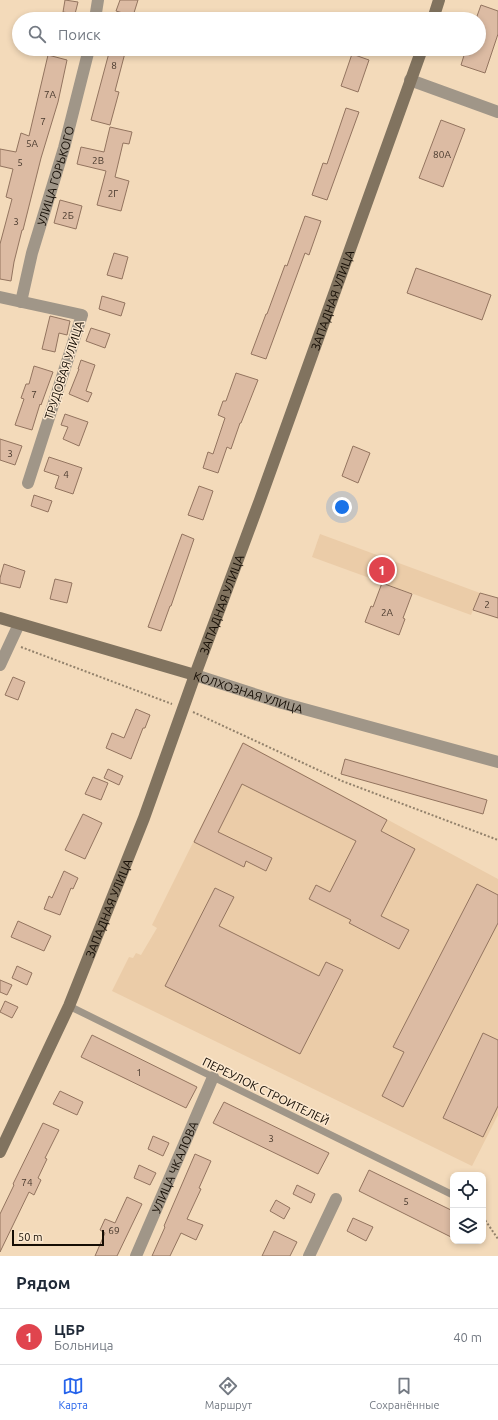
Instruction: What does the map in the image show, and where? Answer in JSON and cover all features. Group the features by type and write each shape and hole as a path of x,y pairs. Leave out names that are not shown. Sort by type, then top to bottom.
{"street":[{"path":"95,12 98,0"},
{"path":"436,12 440,0"},
{"name":"УЛИЦА ГОРЬКОГО","path":"21,302 32,253 64,148 87,56"},
{"name":"ЗАПАДНАЯ УЛИЦА","path":"0,1152 69,1006 144,818 194,675 260,500 419,56"},
{"path":"410,80 498,112"},
{"name":"ТРУДОВАЯ УЛИЦА","path":"0,297 82,314 28,483"},
{"name":"КОЛХОЗНАЯ УЛИЦА","path":"0,618 194,675 282,703 498,762"},
{"path":"0,665 19,624"},
{"name":"УЛИЦА ЧКАЛОВА","path":"136,1256 213,1077"},
{"path":"309,1256 336,1199"}],"lane":[{"name":"ПЕРЕУЛОК СТРОИТЕЛЕЙ","path":"69,1006 450,1194"}],"path":[{"path":"10,644 202,715 342,781 498,840"},
{"path":"486,1221 498,1239"}],"shaded area":[{"path":"320,534 480,593 471,615 312,557"},
{"path":"243,742 498,879 498,1115 472,1166 112,991 129,957 133,958 136,953 141,955 157,928 152,925"}],"building":[{"path":"65,0 78,2 76,12 63,12"},
{"path":"120,0 138,0 134,12 116,11"},
{"path":"481,5 498,11 498,34 485,73 461,65 464,56 486,56 486,12 478,12"},
{"path":"48,56 67,60 58,102 41,158 22,230 11,281 0,279 0,244 12,199 6,197 13,169 0,166 0,149 16,152 21,133 29,136"},
{"path":"108,56 124,56 115,91 119,92 110,125 91,120"},
{"path":"351,56 358,56 369,60 358,92 341,86"},
{"path":"346,108 359,112 327,200 312,195 323,163 327,164"},
{"path":"441,120 465,129 443,187 419,178"},
{"path":"110,127 132,132 129,144 123,143 115,177 129,181 121,211 97,205 106,171 77,164 81,147 104,152"},
{"path":"60,200 82,206 76,229 54,223"},
{"path":"305,216 321,221 309,255 305,253 266,359 251,354 285,265 287,266"},
{"path":"114,253 128,257 122,279 107,275"},
{"path":"416,268 491,295 482,320 407,293"},
{"path":"102,296 125,303 121,316 99,309"},
{"path":"50,316 70,321 67,335 59,333 55,352 42,349"},
{"path":"91,328 110,334 105,348 86,341"},
{"path":"81,360 95,365 86,391 92,393 88,402 69,394"},
{"path":"34,366 53,372 41,405 40,404 32,430 15,425 24,399 21,398 26,384 29,384"},
{"path":"236,373 258,380 231,449 227,447 218,473 203,468 208,452 213,454 225,418 218,415 223,401 226,401"},
{"path":"65,414 88,422 79,446 63,439 68,427 61,425"},
{"path":"0,439 22,446 15,465 0,460"},
{"path":"353,446 370,453 358,483 342,476"},
{"path":"49,457 82,468 73,494 55,488 59,476 44,471"},
{"path":"199,486 213,491 203,520 188,515"},
{"path":"34,495 52,501 48,512 31,506"},
{"path":"182,534 194,539 161,631 148,627"},
{"path":"4,564 25,571 20,588 0,583"},
{"path":"55,579 72,583 67,603 50,599"},
{"path":"382,583 412,594 403,618 405,619 399,635 365,622 371,606 373,607"},
{"path":"480,593 498,598 498,618 473,610"},
{"path":"13,677 25,682 18,700 5,695"},
{"path":"136,709 150,715 145,728 143,728 131,759 106,748 112,733 124,738"},
{"path":"243,743 387,820 381,831 415,849 381,916 409,930 399,949 349,923 351,920 309,899 316,885 330,892 356,841 242,784 218,832 272,858 266,871 246,861 244,867 194,842"},
{"path":"345,759 487,800 483,814 341,774"},
{"path":"108,769 123,776 119,785 104,778"},
{"path":"93,777 108,783 101,800 85,794"},
{"path":"83,814 102,823 85,859 65,850"},
{"path":"64,871 78,878 73,889 71,888 60,915 44,909 49,896 52,898"},
{"path":"477,884 498,895 498,923 403,1107 382,1096 404,1052 393,1047"},
{"path":"215,888 234,897 219,926 319,976 326,962 343,970 300,1054 165,986"},
{"path":"18,921 51,936 44,951 11,937"},
{"path":"17,966 32,973 27,985 12,978"},
{"path":"0,980 12,985 7,995 0,992"},
{"path":"5,1001 18,1007 12,1018 0,1012"},
{"path":"483,1033 498,1040 498,1106 483,1137 443,1118"},
{"path":"92,1035 197,1087 186,1108 81,1057"},
{"path":"60,1091 83,1102 77,1115 53,1104"},
{"path":"224,1102 329,1153 318,1174 213,1123"},
{"path":"43,1123 59,1130 45,1158 47,1159 38,1178 41,1180 34,1195 29,1192 0,1252 0,1214"},
{"path":"153,1136 169,1143 163,1156 148,1149"},
{"path":"195,1154 211,1161 199,1188 201,1189 187,1219 203,1225 196,1240 181,1233 170,1256 152,1256 165,1227 164,1226"},
{"path":"139,1165 156,1173 150,1185 134,1178"},
{"path":"369,1170 450,1210 450,1236 359,1191"},
{"path":"297,1185 315,1194 311,1203 293,1194"},
{"path":"127,1197 142,1204 117,1256 95,1256 105,1233 100,1230 105,1219 115,1223"},
{"path":"276,1200 290,1208 284,1219 270,1211"},
{"path":"353,1218 373,1227 366,1241 347,1231"},
{"path":"274,1231 297,1242 290,1256 262,1256"}],"place":[{"name":"ЦБР","path":"382,570"}]}
